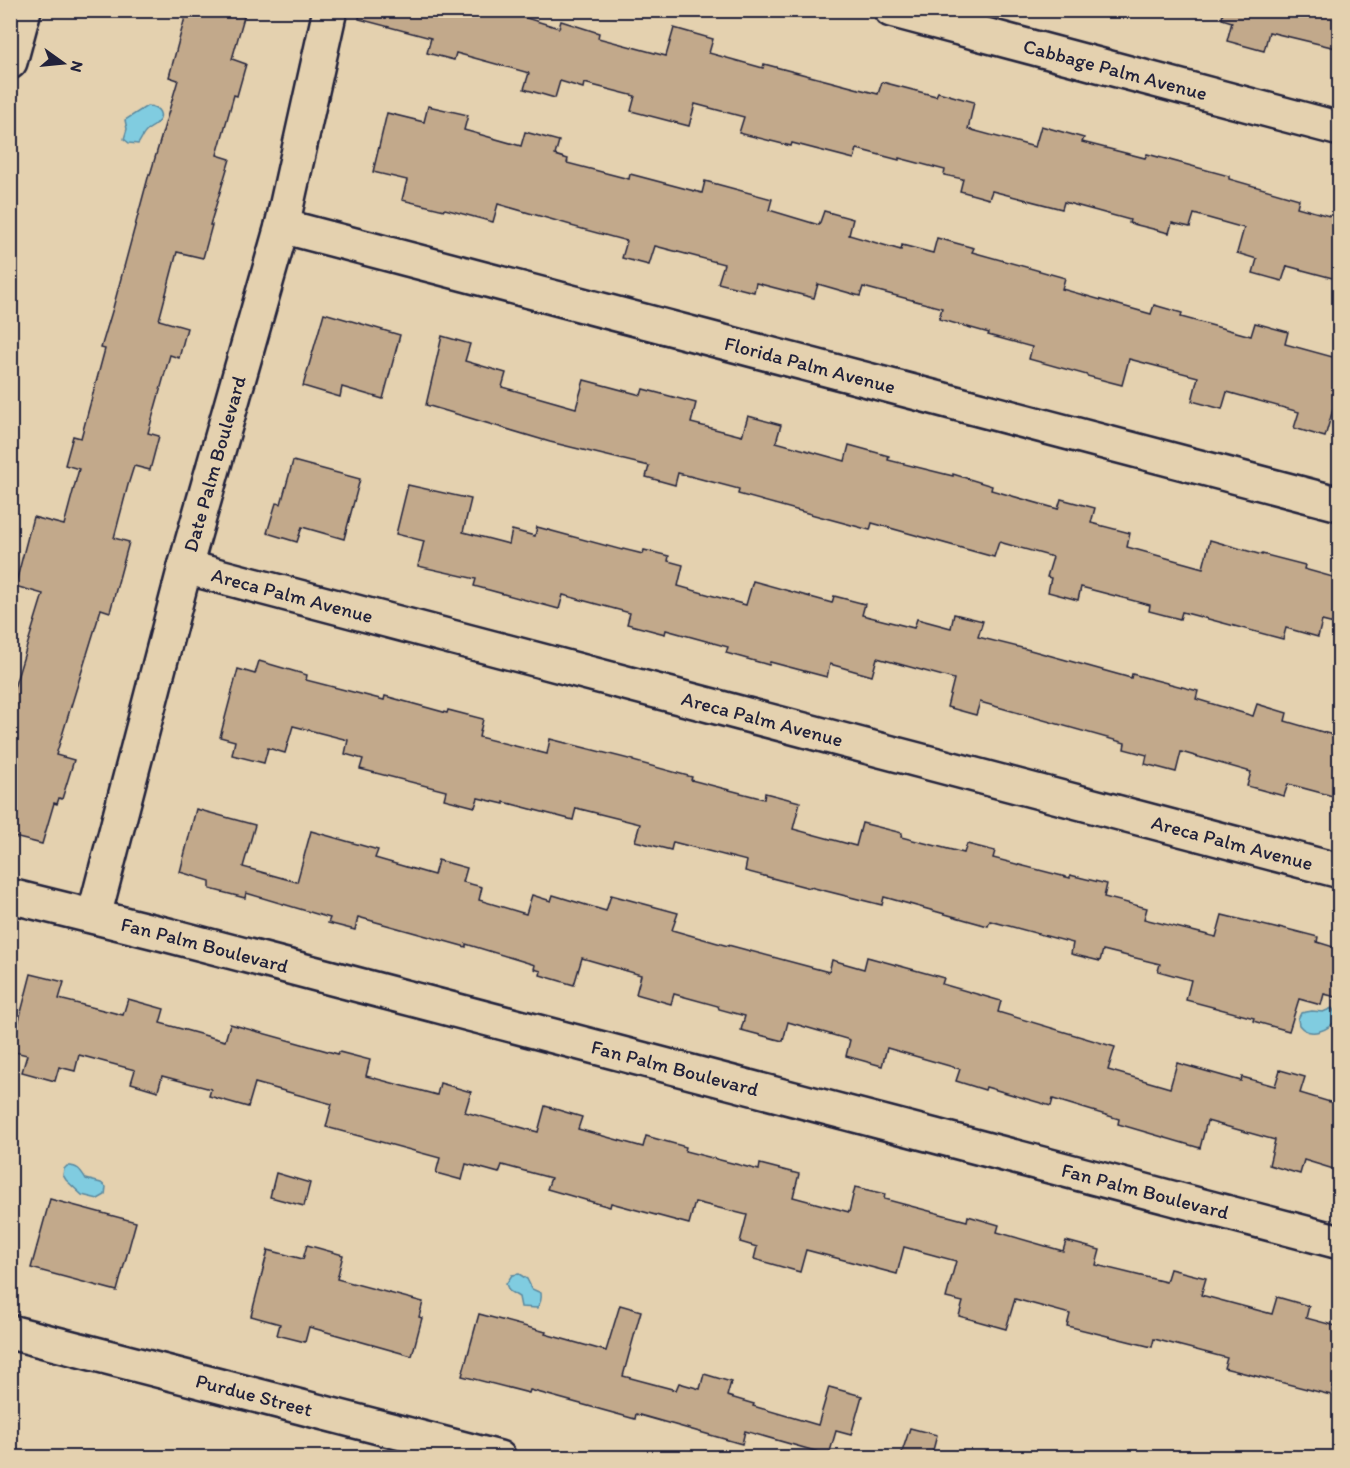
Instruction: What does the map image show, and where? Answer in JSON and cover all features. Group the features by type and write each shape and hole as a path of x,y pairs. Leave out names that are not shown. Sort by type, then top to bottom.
{"street":[{"path":"10,62 24,10"},
{"name":"Date Palm Boulevard","path":"94,916 185,567 282,225 330,10"},
{"name":"Cabbage Palm Avenue","path":"891,10 1340,129"},
{"name":"Florida Palm Avenue","path":"282,225 1340,504"},
{"name":"Areca Palm Avenue","path":"185,567 1340,871"},
{"name":"Fan Palm Boulevard","path":"10,896 1340,1242"},
{"name":"Purdue Street","path":"10,1332 499,1458"}],"water":[{"path":"147,106 158,110 160,118 138,144 129,143 124,139 127,129 125,120"},
{"path":"1332,1008 1338,1018 1325,1029 1308,1032 1299,1025 1298,1019 1301,1013 1323,1012"},
{"path":"67,1166 77,1168 86,1179 101,1183 106,1187 105,1195 98,1199 82,1195 63,1175"},
{"path":"519,1274 527,1279 532,1289 541,1293 537,1308 521,1307 519,1297 509,1291 506,1284 512,1275"}],"building":[{"path":"187,10 246,10 232,59 246,64 237,96 234,95 217,155 230,159 210,225 212,225 203,258 177,252 159,320 187,328 179,358 170,355 148,433 159,436 150,470 134,466 128,485 114,538 129,542 110,612 101,609 56,755 74,760 62,799 59,798 57,804 54,803 42,844 10,836 10,701 43,594 15,586 33,517 64,525 79,469 65,465 73,436 81,438 105,349 101,348 149,174 178,80 169,77"},
{"path":"360,10 500,10 559,28 561,21 599,33 598,38 666,56 674,28 713,39 709,53 763,68 764,64 878,94 882,82 936,96 938,92 974,102 968,129 1035,147 1041,126 1084,138 1082,142 1145,158 1147,154 1229,176 1229,179 1299,199 1297,207 1340,219 1340,280 1287,266 1282,281 1253,273 1257,259 1237,253 1244,228 1194,214 1190,227 1172,223 1169,233 1064,202 1062,209 992,191 989,199 960,191 963,179 944,175 945,170 899,158 899,160 857,149 854,159 792,143 791,146 739,133 744,117 695,104 689,126 631,111 635,96 584,83 583,88 560,81 555,98 524,89 529,73 456,53 454,60 427,53 431,38 359,19"},
{"path":"1223,10 1340,10 1340,49 1269,32 1264,51 1227,41 1232,22 1222,19"},
{"path":"428,106 468,115 464,130 521,146 525,132 559,141 555,155 568,159 567,163 629,179 630,174 702,193 705,181 772,199 769,210 819,225 824,211 853,219 849,235 901,250 902,245 933,253 937,238 974,248 972,252 1065,278 1062,289 1151,314 1154,305 1182,313 1181,317 1251,336 1255,323 1288,332 1285,344 1340,359 1340,408 1334,406 1325,437 1294,428 1299,412 1227,392 1222,409 1192,401 1198,377 1129,359 1122,385 1087,376 1029,359 1032,347 939,319 942,308 863,287 860,296 818,284 814,298 756,283 754,292 718,283 724,264 655,246 649,265 622,258 627,241 498,204 493,222 402,200 407,180 373,172 387,113 424,122"},
{"path":"324,313 400,335 383,399 342,387 340,397 303,386"},
{"path":"442,336 470,344 465,361 506,373 502,387 576,408 584,380 641,395 643,389 696,403 691,423 742,436 748,416 781,425 776,442 845,461 849,445 889,456 888,460 953,476 953,474 992,486 991,490 1058,509 1061,499 1095,508 1091,523 1130,533 1127,547 1203,568 1210,540 1305,565 1304,569 1340,579 1340,603 1334,624 1322,621 1318,637 1286,628 1283,639 1182,612 1180,619 1149,611 1150,605 1081,587 1078,600 1048,592 1051,578 1047,577 1053,557 999,542 994,557 872,523 870,530 738,494 739,489 678,473 675,485 646,477 649,466 550,442 426,405"},
{"path":"293,461 360,479 344,539 302,527 297,542 267,533 276,503 281,504"},
{"path":"408,485 471,499 463,532 509,544 512,530 535,536 537,527 622,550 643,554 644,550 669,556 668,561 683,565 678,586 746,605 753,581 832,603 834,596 865,604 862,615 914,628 917,619 951,628 954,614 983,621 978,637 1131,678 1132,674 1198,691 1196,699 1253,716 1257,704 1287,713 1285,721 1340,737 1340,798 1288,784 1284,796 1247,786 1251,772 1181,752 1176,772 1145,764 1147,755 1124,749 1125,743 980,702 976,715 947,707 954,679 877,658 872,676 830,664 827,677 726,653 728,647 666,630 665,634 627,624 630,613 563,595 559,609 474,586 476,579 418,566 424,541 396,534"},
{"path":"259,661 307,675 306,680 384,700 385,696 447,713 448,710 483,719 479,737 547,754 550,739 633,760 692,777 691,780 764,799 765,793 800,802 793,829 856,846 862,823 902,833 901,837 964,853 967,844 995,851 993,858 1070,878 1070,875 1107,884 1104,897 1147,908 1144,919 1216,937 1222,915 1318,937 1317,942 1340,949 1340,998 1324,994 1321,1005 1299,999 1289,1031 1253,1021 1254,1018 1186,1000 1191,980 1158,971 1160,964 1103,950 1100,961 1071,954 1073,943 990,921 988,926 884,897 882,905 745,871 747,861 673,842 671,850 635,841 640,824 576,808 573,820 504,802 504,804 478,798 475,807 444,799 446,791 360,769 363,759 345,754 348,740 293,726 285,753 268,748 264,763 232,755 235,741 220,737 238,669 255,674"},
{"path":"196,809 255,825 243,867 297,882 311,831 378,850 375,858 434,875 438,860 467,868 463,882 482,887 479,900 526,914 532,895 551,901 553,895 606,911 611,895 678,913 672,930 829,972 832,960 864,969 867,957 944,978 942,984 1001,1001 998,1012 1115,1047 1108,1070 1170,1088 1177,1063 1241,1081 1242,1077 1275,1086 1280,1070 1305,1077 1300,1093 1340,1105 1340,1171 1304,1160 1300,1174 1269,1165 1275,1140 1207,1121 1200,1148 1118,1124 1119,1119 1053,1099 1051,1106 986,1087 985,1090 956,1081 960,1069 887,1048 882,1066 846,1056 850,1040 788,1022 783,1041 741,1030 745,1016 674,994 671,1004 636,994 641,975 582,958 574,985 540,975 541,971 534,969 535,965 466,944 466,947 358,917 355,930 328,923 330,918 246,893 245,898 210,889 210,881 180,872"},
{"path":"31,974 64,982 59,999 123,1015 128,999 164,1009 160,1023 225,1041 230,1024 338,1054 339,1052 370,1060 366,1076 437,1095 440,1083 471,1092 465,1112 538,1132 545,1106 582,1117 578,1129 643,1147 646,1136 686,1147 685,1151 759,1170 760,1164 799,1174 793,1197 849,1212 855,1187 885,1194 884,1199 967,1221 968,1216 999,1225 997,1232 1063,1251 1066,1241 1100,1250 1096,1265 1166,1282 1170,1269 1206,1278 1201,1295 1272,1314 1277,1297 1309,1306 1306,1318 1340,1327 1340,1362 1331,1395 1224,1368 1227,1358 1154,1339 1152,1347 1067,1326 1070,1314 1015,1299 1006,1329 959,1316 963,1302 946,1298 956,1261 904,1247 897,1274 806,1250 800,1272 754,1259 757,1247 740,1242 747,1215 695,1202 689,1224 611,1203 610,1207 547,1189 551,1178 502,1165 499,1173 466,1164 462,1180 436,1173 440,1158 326,1127 332,1104 255,1083 248,1107 209,1096 211,1089 162,1076 158,1091 131,1083 135,1070 79,1055 75,1071 59,1067 55,1081 22,1072 27,1055 11,1051"},
{"path":"276,1173 310,1183 304,1206 270,1197"},
{"path":"50,1199 136,1222 117,1291 31,1268"},
{"path":"307,1245 343,1255 337,1279 423,1302 419,1317 422,1318 412,1356 309,1327 305,1342 277,1335 280,1324 251,1316 268,1250 303,1259"},
{"path":"620,1305 641,1311 623,1376 676,1390 679,1383 700,1389 704,1374 731,1382 727,1396 818,1425 829,1387 862,1396 851,1435 836,1431 829,1455 745,1431 742,1444 636,1414 635,1419 530,1390 529,1393 462,1376 479,1314 606,1351"},
{"path":"910,1428 937,1435 931,1458 900,1458"}]}
